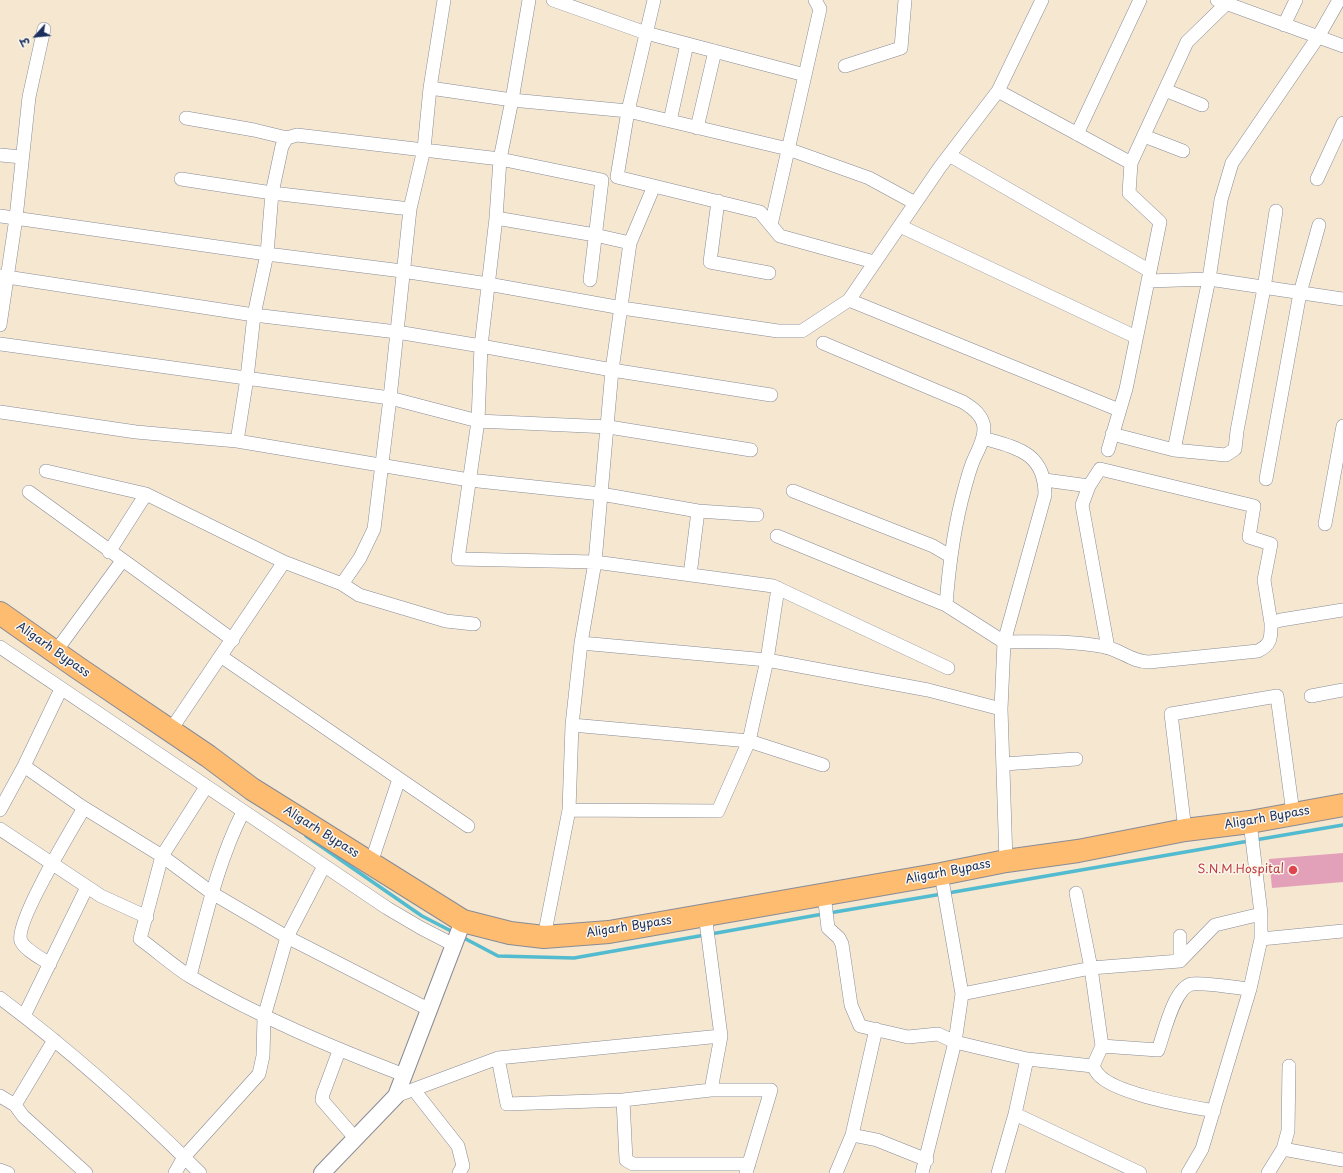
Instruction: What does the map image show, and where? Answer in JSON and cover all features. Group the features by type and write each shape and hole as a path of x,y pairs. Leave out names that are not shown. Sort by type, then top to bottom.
{"highway":[{"name":"Aligarh Bypass","path":"0,613 208,756 252,789 371,863 458,933 510,933 544,937 609,932 706,919 824,897 941,879 1006,860 1078,851 1184,830 1250,827 1293,813 1343,805"}],"street":[{"path":"342,584 360,558 374,529 390,398 402,271 410,209 424,149 430,88 444,0"},
{"path":"529,0 512,100 500,159 496,218 481,346 478,421 458,559 595,562 773,586 948,668"},
{"path":"553,0 646,33 805,75"},
{"path":"617,177 628,111 654,0"},
{"path":"771,225 820,9 815,0"},
{"path":"845,66 902,48 905,0"},
{"path":"0,216 267,254 402,271 488,284 622,308 778,330 802,331 849,300 949,155 998,91 1042,0"},
{"path":"1077,134 1140,0"},
{"path":"1284,25 1296,0"},
{"path":"1174,450 1209,279 1221,200 1232,163 1318,37 1339,0"},
{"path":"1108,450 1126,389 1160,222 1128,193 1131,163 1187,42 1225,1 1284,25 1343,46"},
{"path":"0,325 4,276 16,218 29,97 44,29"},
{"path":"670,121 687,44"},
{"path":"698,128 715,51"},
{"path":"430,88 512,100 628,111 788,149 869,178 916,203"},
{"path":"1165,90 1202,105"},
{"path":"998,91 1131,163"},
{"path":"186,118 254,130 287,138 297,135 500,159 602,180 617,177 760,212 775,208"},
{"path":"1317,179 1343,123"},
{"path":"1144,136 1183,151"},
{"path":"237,442 247,378 254,315 267,254 272,193 282,146 287,138"},
{"path":"0,155 22,157"},
{"path":"949,155 1149,276 1209,279 1343,299"},
{"path":"181,179 272,193 410,209"},
{"path":"590,280 594,235 602,180"},
{"path":"544,937 569,810 572,725 581,643 595,562 600,494 609,427 612,370 622,308 630,243 654,186"},
{"path":"718,201 710,262 769,273"},
{"path":"1112,434 1174,450 1226,455 1235,449 1236,431 1264,288 1276,211"},
{"path":"760,212 780,236 874,262"},
{"path":"496,218 594,235 630,243"},
{"path":"1266,479 1300,293 1319,225"},
{"path":"900,226 1136,337"},
{"path":"4,276 110,294 254,315 397,332 612,370 771,395"},
{"path":"849,300 1119,410"},
{"path":"822,343 968,405 981,417 984,428 983,438 972,464 964,489 950,556 946,606"},
{"path":"0,344 390,398 478,421 609,427 751,450"},
{"path":"0,412 136,432 237,442 382,464 469,480 600,494 698,511 757,515"},
{"path":"1325,524 1343,426"},
{"path":"983,438 1010,446 1032,458 1041,470 1045,480 1045,495 1004,642 1001,710 1006,860"},
{"path":"777,536 946,606 1004,642 1079,642 1108,648 1139,662 1149,662 1258,651 1267,647 1271,641 1271,623 1264,580 1271,544 1249,537 1254,506 1100,469 1089,486 1082,505 1108,648"},
{"path":"46,471 146,494 284,562 342,584 359,595 446,621 474,624"},
{"path":"1045,480 1089,486"},
{"path":"793,491 932,546 950,556"},
{"path":"29,492 109,552 233,640"},
{"path":"109,552 146,494"},
{"path":"690,575 698,511"},
{"path":"56,651 122,561"},
{"path":"170,731 222,657 284,562"},
{"path":"569,810 718,811 749,741 767,660 778,588"},
{"path":"1271,623 1343,610"},
{"path":"581,643 767,660 928,690 1001,710"},
{"path":"0,647 243,812 394,912 458,933 430,1010 396,1096 322,1173"},
{"path":"222,657 468,826"},
{"path":"0,810 24,766 61,689"},
{"path":"1311,696 1343,690"},
{"path":"1184,830 1171,714 1277,696 1293,813"},
{"path":"572,725 749,741 823,765"},
{"path":"1004,764 1076,759"},
{"path":"24,766 84,808 162,856 212,893 287,937 430,1010"},
{"path":"371,863 400,779"},
{"path":"206,787 162,856 140,939 190,976 264,1017 339,1051 404,1074"},
{"path":"50,964 29,949 21,941 20,931 23,921 52,863 84,808"},
{"path":"190,976 212,893 232,833 243,812"},
{"path":"1188,1173 1202,1150 1250,989 1261,939 1261,914 1250,827"},
{"path":"0,829 116,904 147,916"},
{"path":"175,1173 184,1157 259,1074 263,1056 264,1017 287,937 324,866"},
{"path":"922,1173 927,1160 955,1042 962,994 941,879"},
{"path":"24,1016 88,887"},
{"path":"1076,893 1091,968 1102,1046 1093,1066"},
{"path":"824,897 828,928 839,938 842,944 851,1005 860,1026 908,1037 938,1034 955,1042 1027,1059 1093,1066"},
{"path":"962,994 1091,968 1180,961 1215,925 1261,914"},
{"path":"706,919 721,1036 711,1090"},
{"path":"1261,939 1343,931"},
{"path":"1180,936 1180,961"},
{"path":"1102,1046 1158,1050 1176,1000 1182,989 1192,984 1250,989"},
{"path":"0,998 54,1040 126,1102 200,1173"},
{"path":"836,1173 852,1135 876,1029"},
{"path":"396,1096 498,1058 721,1036"},
{"path":"15,1105 54,1040"},
{"path":"339,1051 322,1100 355,1138"},
{"path":"498,1058 507,1104 623,1100 711,1090 771,1090 748,1168 633,1164 626,1160 623,1100"},
{"path":"998,1173 1015,1114 1027,1059"},
{"path":"1093,1066 1098,1074 1106,1081 1130,1091 1177,1104 1214,1111"},
{"path":"1268,1173 1282,1149 1288,1131 1289,1066"},
{"path":"414,1090 458,1146 463,1166 459,1173"},
{"path":"0,1096 15,1105 23,1116 86,1173"},
{"path":"1015,1114 1140,1173"},
{"path":"852,1135 877,1140 927,1160"},
{"path":"1282,1149 1343,1160"},
{"path":"0,1170 8,1173"}],"building":[{"path":"1343,853 1343,882 1272,888 1269,859"}],"waterway":[{"path":"1255,840 1343,825"},
{"path":"306,836 422,916 455,933"},
{"path":"948,893 1249,841"},
{"path":"829,913 942,894"},
{"path":"711,934 823,914"},
{"path":"462,937 498,956 574,958 705,935"}],"place":[{"name":"S.N.M.Hospital","path":"1293,870"}]}
